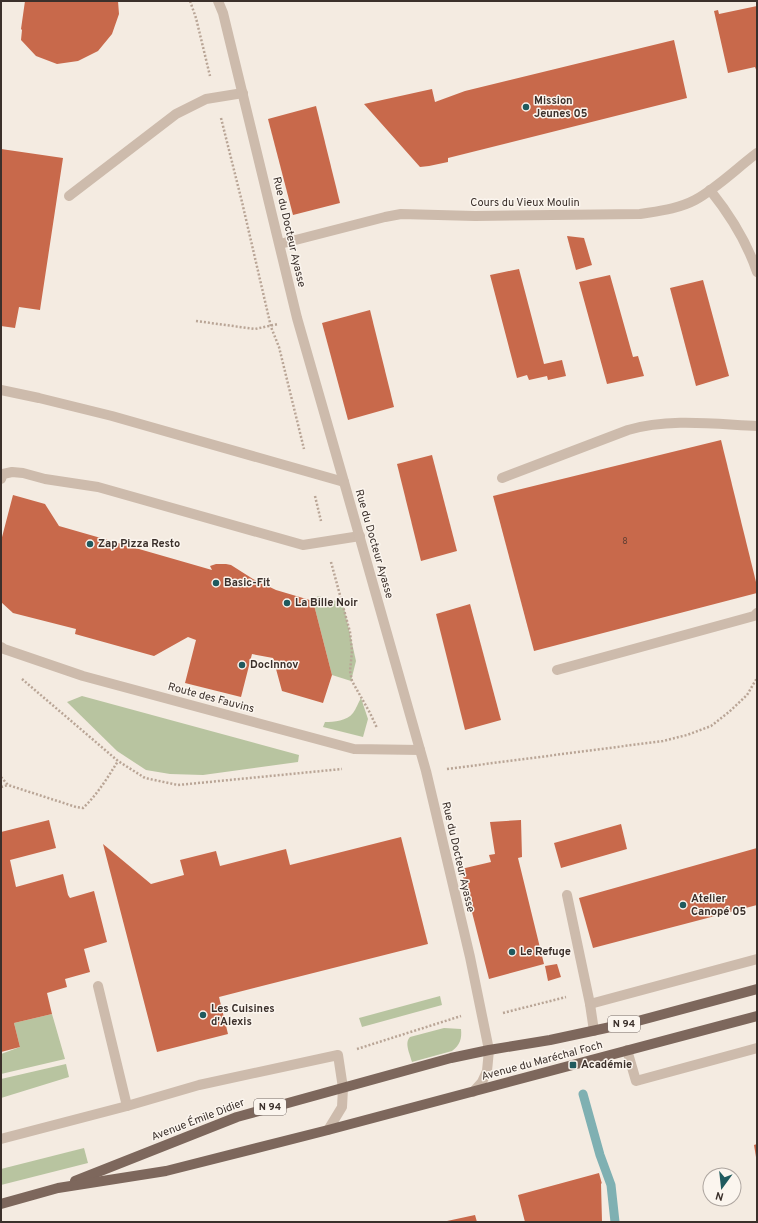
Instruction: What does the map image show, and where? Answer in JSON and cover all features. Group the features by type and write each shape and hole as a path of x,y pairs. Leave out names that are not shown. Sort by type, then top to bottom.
{"main road":[{"name":"Avenue du Maréchal Foch","path":"489,1050 550,1040 634,1022 757,989"},
{"name":"Avenue du Maréchal Foch","path":"473,1092 757,1016"},
{"name":"Avenue Émile Didier","path":"1,1204 58,1188 237,1117 451,1058 489,1050"},
{"name":"Avenue Émile Didier","path":"58,1188 166,1171 473,1092"}],"street":[{"name":"Rue du Docteur Ayasse","path":"218,1 243,93 297,318 426,770 470,957 489,1050 486,1071 482,1082 473,1092"},
{"path":"69,196 176,114 206,99 243,93"},
{"name":"Cours du Vieux Moulin","path":"280,244 402,214 476,216 640,214 667,210 694,201 757,153"},
{"path":"710,190 724,207 744,239 752,256 757,272"},
{"path":"1,390 112,416 344,482"},
{"path":"502,478 628,430 643,426 688,423 757,426"},
{"path":"1,479 3,474 24,472 45,479 98,487 303,545 360,536"},
{"path":"558,670 754,616 757,613"},
{"name":"Route des Fauvins","path":"1,647 83,676 354,749 420,750"},
{"path":"567,894 590,1004 594,1031"},
{"path":"590,1004 757,959"},
{"path":"98,986 127,1106"},
{"path":"627,1050 636,1081 757,1048"},
{"path":"1,1139 200,1085 338,1055 343,1088 342,1107 328,1130"}],"path":[{"path":"190,1 196,18 242,202 271,327 279,347 326,542 350,632 352,651 350,671 352,681 370,713 387,750"},
{"path":"196,320 254,330 271,327 297,318"},
{"path":"426,770 440,770 655,742 687,735 711,726 729,712 747,695 757,678"},
{"path":"22,679 118,760 145,778 178,785 346,769"},
{"path":"1,777 8,785 76,807 84,808 109,775 118,760"},
{"path":"1,787 8,785"},
{"path":"338,1055 459,1016"}],"green space":[{"path":"318,596 343,603 356,661 351,681 332,675 313,601"},
{"path":"82,696 299,755 298,762 203,775 170,774 146,770 117,751 67,702"},
{"path":"361,698 368,719 363,737 323,727 325,722 332,722 350,716"},
{"path":"440,996 442,1005 362,1027 359,1018"},
{"path":"52,1014 65,1059 1,1074 1,1054 20,1047 14,1023"},
{"path":"444,1028 461,1029 461,1039 459,1044 452,1051 412,1062 407,1045 408,1039 410,1037"},
{"path":"66,1064 69,1077 1,1098 1,1079"},
{"path":"84,1148 88,1163 1,1185 1,1169"}],"building":[{"path":"25,1 118,1 119,14 112,34 98,51 78,61 57,64 36,56 21,40"},
{"path":"757,6 757,72 755,67 728,73 714,11 718,10 719,14"},
{"path":"674,40 687,98 448,158 448,162 429,166 420,167 364,104 432,89 435,102 465,91"},
{"path":"316,106 340,203 293,215 268,119"},
{"path":"1,149 63,158 40,310 19,307 15,328 1,326"},
{"path":"567,236 584,238 592,265 576,270"},
{"path":"519,269 544,364 562,360 566,376 548,380 547,376 529,380 527,375 517,378 490,275"},
{"path":"610,275 633,357 638,356 644,376 607,384 579,282"},
{"path":"703,280 729,376 696,386 670,288"},
{"path":"370,310 394,407 348,420 322,323"},
{"path":"721,440 757,586 757,593 534,651 493,496"},
{"path":"432,455 457,551 421,561 397,464"},
{"path":"13,495 45,504 59,526 212,570 210,566 216,564 231,565 253,579 276,590 313,601 332,675 323,703 282,691 273,658 252,654 241,697 185,683 196,640 188,637 154,656 75,634 76,629 13,613 1,602 1,541"},
{"path":"470,604 501,720 465,730 436,614"},
{"path":"49,820 56,848 10,860 16,887 63,874 70,898 94,891 107,942 84,949 90,972 65,979 67,987 47,993 52,1014 14,1023 20,1047 1,1052 1,832"},
{"path":"521,820 522,857 518,858 544,964 489,979 461,869 491,862 489,855 495,854 490,822"},
{"path":"621,824 627,849 561,868 554,843"},
{"path":"401,837 428,944 219,997 228,1034 157,1052 103,844 151,884 184,875 180,860 216,851 220,866 286,849 290,865"},
{"path":"757,848 757,905 593,948 579,898"},
{"path":"557,964 561,977 548,981 545,966"},
{"path":"757,1144 757,1157 756,1157 754,1145"},
{"path":"599,1173 602,1184 601,1183 602,1222 525,1222 518,1195"},
{"path":"475,1215 477,1222 447,1222 447,1221"}],"waterway":[{"path":"583,1094 600,1155 611,1185 615,1222"}],"place":[{"name":"Mission Jeunes 05","path":"526,107"},
{"name":"Zap Pizza Resto","path":"90,544"},
{"name":"Basic-Fit","path":"216,583"},
{"name":"La Bille Noir","path":"287,603"},
{"name":"DocInnov","path":"242,665"},
{"name":"Atelier Canopé 05","path":"683,905"},
{"name":"Le Refuge","path":"512,952"},
{"name":"Les Cuisines d'Alexis","path":"203,1015"},
{"name":"Académie","path":"573,1065"}]}
